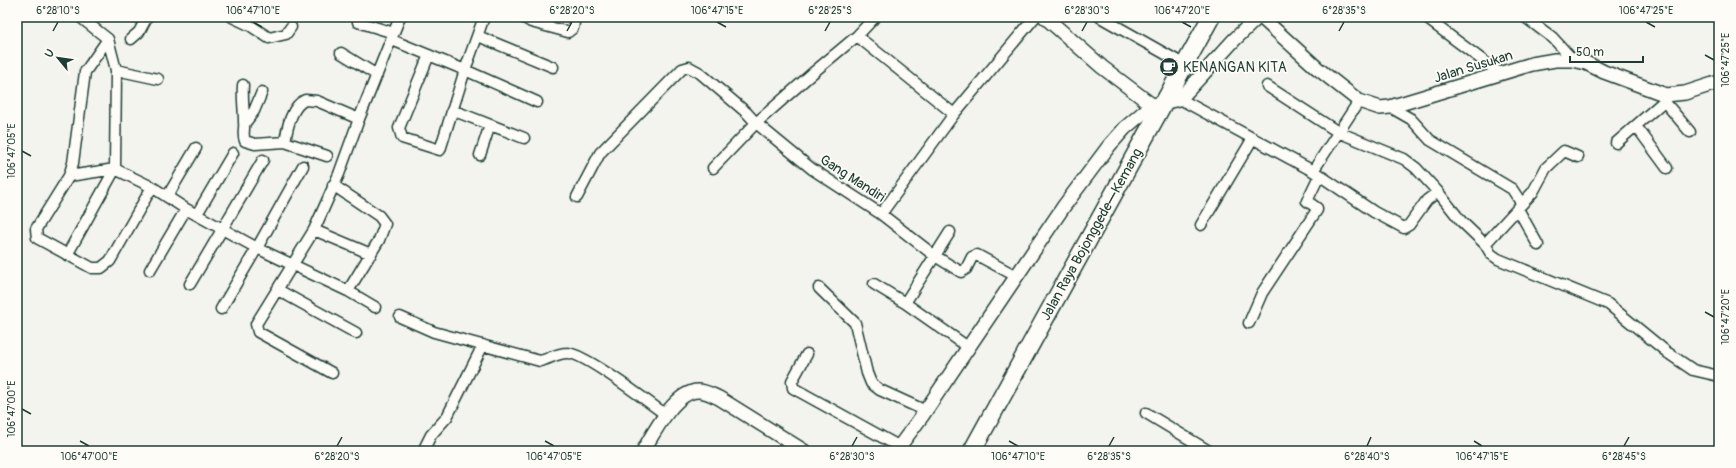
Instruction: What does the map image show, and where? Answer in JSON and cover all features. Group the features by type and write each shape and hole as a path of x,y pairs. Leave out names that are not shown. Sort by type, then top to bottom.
{"highway":[{"name":"Jalan Raya Bojonggede—Kemang","path":"972,451 1158,104 1185,65 1211,17"}],"street":[{"path":"67,255 115,169 116,70 108,39 80,17"},
{"path":"131,39 139,32 147,17"},
{"path":"232,17 251,26 269,38 286,34 291,26"},
{"path":"332,373 258,332 256,324 314,230 339,174 359,119 400,17"},
{"path":"429,55 399,128 402,138 440,150 465,70 484,17"},
{"path":"529,19 568,32 572,28 575,17"},
{"path":"712,168 756,123 857,36 875,17"},
{"path":"881,214 954,114 1035,17"},
{"path":"1045,17 1102,67 1158,104"},
{"path":"1100,17 1185,65"},
{"path":"807,354 792,382 792,388 898,449 926,411 1064,206 1109,146 1125,128 1158,104 1180,99 1234,40 1258,17"},
{"name":"Jalan Susukan","path":"1261,17 1317,68 1359,102 1380,108 1390,107 1532,64 1555,60 1573,60 1586,63 1665,98 1719,82"},
{"path":"1525,17 1553,38 1573,60"},
{"path":"358,22 537,102"},
{"path":"1430,22 1501,74"},
{"path":"478,36 553,67"},
{"path":"857,36 954,114"},
{"path":"108,39 85,72 73,163 69,176 36,229 37,238 92,268 97,269 106,266 152,187"},
{"path":"341,53 377,75"},
{"name":"Gang Mandiri","path":"577,197 600,153 607,144 685,67 689,67 700,73 747,113 756,123 812,169 881,214 935,256 961,272 966,269 972,257 977,255 1016,276"},
{"path":"116,70 158,79"},
{"path":"243,85 242,104 245,123 244,138 249,144 285,142 327,156"},
{"path":"1267,86 1338,132 1404,159 1420,172 1461,221 1485,244 1491,254 1498,259 1608,304 1668,353 1693,370 1719,376"},
{"path":"245,123 254,111 262,92"},
{"path":"1616,143 1665,98 1690,132"},
{"path":"1180,99 1316,173 1374,212 1404,228 1427,200 1438,192"},
{"path":"285,142 288,126 293,115 298,105 305,100 317,101 359,119"},
{"path":"1249,322 1262,293 1317,210 1317,208 1307,201 1316,173 1338,132 1359,102"},
{"path":"1390,107 1411,119 1430,140 1512,189 1538,245"},
{"path":"452,110 524,138"},
{"path":"480,155 490,125"},
{"path":"1636,126 1667,168"},
{"path":"1201,225 1253,138"},
{"path":"167,197 196,148"},
{"path":"1485,244 1533,192 1546,168 1564,151 1578,157"},
{"path":"197,214 233,153"},
{"path":"190,284 262,160"},
{"path":"220,309 257,248 303,166"},
{"path":"69,176 115,169 152,187 186,209 257,248 348,291 375,307"},
{"path":"333,185 384,221 385,224 379,240 348,291"},
{"path":"150,270 186,209"},
{"path":"314,230 371,254"},
{"path":"905,303 950,232"},
{"path":"874,284 905,303 968,347"},
{"path":"819,288 855,322 867,373 871,383 880,390 926,411"},
{"path":"278,290 356,333"},
{"path":"400,317 434,332 540,361 549,359 559,354 568,353 578,356 626,385 666,415"},
{"path":"423,451 431,435 447,417 483,345"},
{"path":"643,451 674,405 690,393 697,391 708,393 719,398 804,451"},
{"path":"1146,413 1209,451"}],"place":[{"name":"KENANGAN KITA","path":"1169,67"}]}
